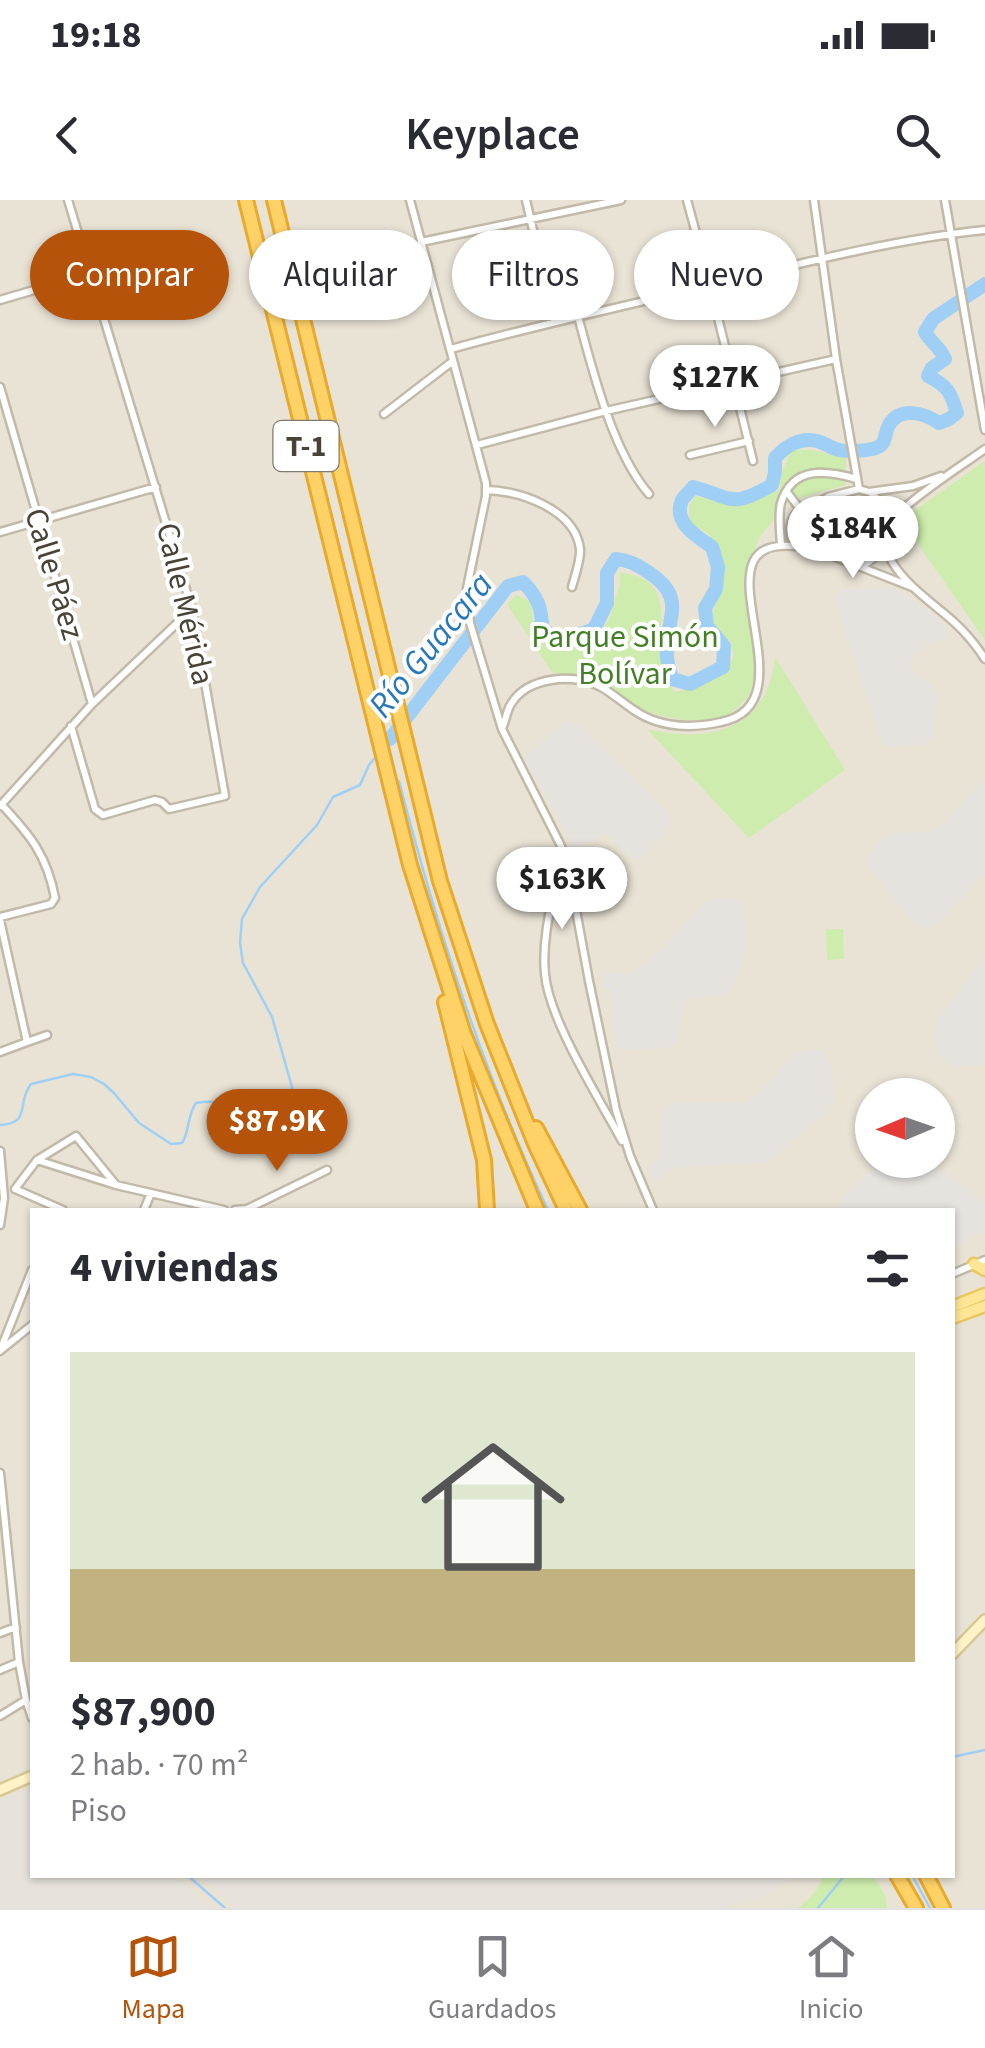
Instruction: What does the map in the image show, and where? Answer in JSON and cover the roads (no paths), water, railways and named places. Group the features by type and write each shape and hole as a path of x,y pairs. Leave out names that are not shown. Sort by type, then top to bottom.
{"highway":[{"name":"T-1","path":"246,200 410,864 464,1034 535,1208"},
{"name":"T-1","path":"277,200 440,881 488,1024 535,1144 565,1208"},
{"path":"410,864 413,896 434,958 478,1128 487,1208"},
{"path":"488,1024 534,1125 579,1208"},
{"path":"890,1878 906,1908"},
{"path":"899,1878 916,1908"},
{"path":"928,1878 943,1908"}],"main road":[{"path":"955,1306 984,1296"},
{"path":"955,1316 984,1296"}],"street":[{"name":"Calle Mérida","path":"68,200 77,230"},
{"path":"410,200 418,230"},
{"path":"526,200 554,321"},
{"path":"432,240 621,200"},
{"path":"687,200 695,230"},
{"path":"814,200 859,489"},
{"path":"944,200 985,430"},
{"path":"799,264 985,230"},
{"path":"432,281 484,470 486,490 467,588 470,623 502,728 561,846 547,935 545,974 552,1005 630,1156 652,1208"},
{"path":"0,300 30,291"},
{"name":"Calle Mérida","path":"72,726 98,813 103,815 155,800 169,808 225,796 192,609 103,320"},
{"path":"451,349 559,320"},
{"path":"579,320 606,411 636,480 649,494"},
{"path":"718,320 753,462"},
{"path":"477,445 606,411 836,359"},
{"path":"384,414 453,360"},
{"name":"Calle Páez","path":"0,387 92,704"},
{"path":"690,455 749,442"},
{"path":"889,525 901,510 985,449"},
{"path":"781,544 781,504 800,476 828,472 857,476"},
{"path":"869,492 913,486 952,472"},
{"path":"0,532 156,487"},
{"path":"798,545 790,528 792,516 800,509 859,489 869,492 882,501 889,516 886,551 894,567 957,625 985,658"},
{"path":"486,490 503,490 528,499 568,522 581,552 572,587"},
{"path":"787,492 800,509"},
{"path":"816,504 807,527 820,550"},
{"path":"862,566 880,554 886,542"},
{"path":"502,728 510,706 520,694 541,682 579,680 606,690 648,719 668,724 726,722 738,716 750,704 760,676 749,575 757,557 781,544 820,550 914,588"},
{"path":"27,1042 0,919 51,904 55,898 40,850 1,805 92,704 192,609"},
{"path":"494,697 510,706"},
{"path":"561,852 571,883 616,1110 630,1156"},
{"path":"0,1052 47,1035"},
{"path":"2,1198 15,1189 37,1160 76,1136 116,1185"},
{"path":"0,1153 0,1225"},
{"path":"37,1160 116,1185 216,1208"},
{"path":"249,1208 328,1170"},
{"path":"15,1189 57,1208"},
{"path":"145,1208 151,1192"},
{"path":"955,1273 981,1265"},
{"path":"0,1351 30,1275"},
{"path":"0,1351 30,1327"},
{"path":"0,1473 4,1551 30,1712"},
{"path":"0,1594 12,1591"},
{"path":"955,1651 985,1620"},
{"path":"0,1632 16,1627"},
{"path":"0,1670 19,1662"},
{"path":"0,1716 26,1700"},
{"path":"0,1790 30,1777"}],"waterway":[{"name":"Río Guacara","path":"390,739 508,586 523,582 538,604 542,629 562,641 594,629 607,603 607,573 616,559 645,570 667,590 672,608 667,641 672,679 690,684 723,667 724,646 707,626 705,608 716,589 718,567 712,547 683,522 682,499 693,487 732,499 748,497 772,485 775,458 799,441 817,441 843,451 868,450 881,446 889,425 899,415 919,414 939,423 949,419 957,413 950,395 928,376 945,359 925,332 933,319 985,284"},
{"name":"Río Guacara","path":"0,1125 10,1124 20,1116 31,1084 73,1074 104,1084 139,1123 171,1144 182,1143 196,1103 224,1104 255,1124 284,1109 292,1087 272,1017 243,963 242,919 260,887 317,825 333,797 360,785 378,754"},
{"path":"399,781 463,999 547,1208"},
{"path":"955,1756 985,1750"},
{"path":"190,1878 225,1908"},
{"path":"818,1908 843,1878"},
{"path":"914,1878 930,1908"}],"park label":[{"name":"Parque Simón Bolívar","path":"625,656"}]}
